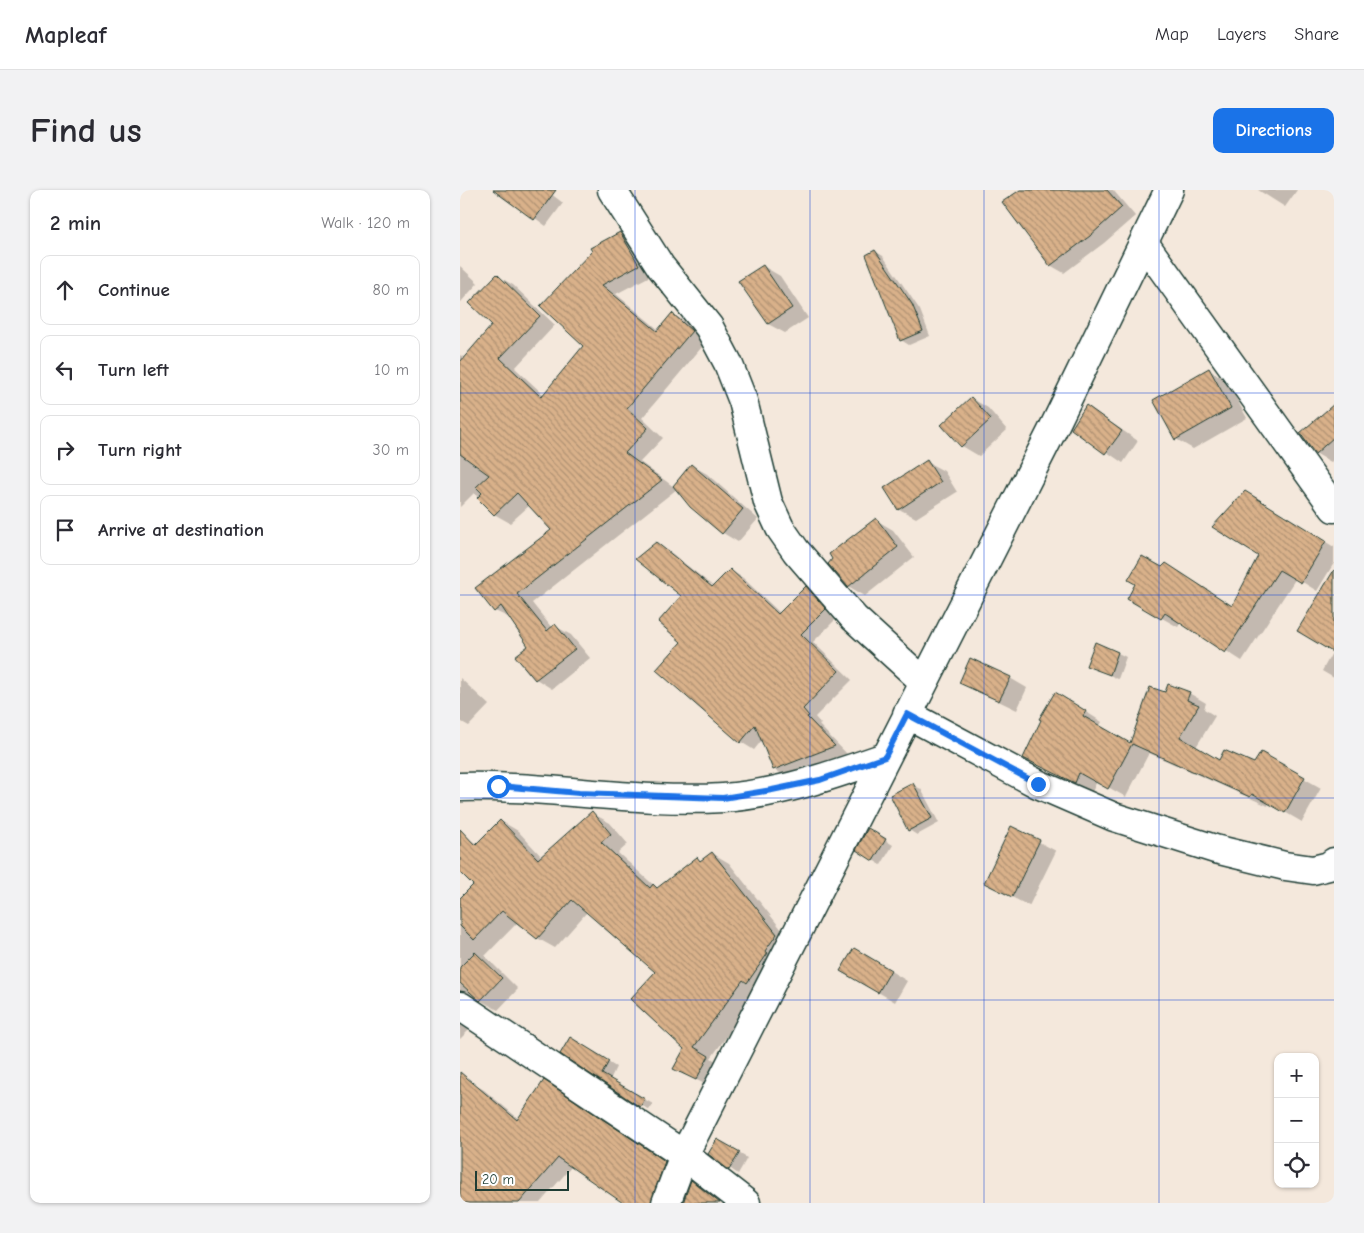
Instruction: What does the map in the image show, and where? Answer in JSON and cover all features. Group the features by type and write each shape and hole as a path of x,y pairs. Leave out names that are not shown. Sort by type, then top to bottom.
{"street":[{"path":"612,190 661,267 709,327 728,363 743,401 768,502 780,528 796,551 854,618 923,681"},
{"path":"666,1203 684,1155 923,681 1052,433 1169,190"},
{"path":"1144,243 1334,508"},
{"path":"907,714 1038,784 1114,817 1215,849 1285,866 1313,870 1329,866 1334,862"},
{"path":"460,787 498,786 579,793 723,798 820,780 885,757"},
{"path":"460,1006 684,1155 746,1203"}],"building":[{"path":"493,190 556,190 534,220"},
{"path":"1020,190 1107,190 1122,207 1090,236 1050,266 1002,202"},
{"path":"620,232 639,265 602,285 657,331 672,313 692,331 627,408 648,428 625,453 662,480 517,594 547,631 555,624 575,649 535,680 515,656 528,646 501,606 494,612 475,588 551,530 517,493 494,515 477,498 482,493 476,487 489,475 460,454 460,362 492,325 469,303 497,274 540,316 500,358 541,397 583,346 540,306 592,251 590,248"},
{"path":"875,250 912,304 923,331 900,341 866,255"},
{"path":"763,265 792,308 768,324 738,281"},
{"path":"1209,368 1231,408 1175,440 1153,400"},
{"path":"971,397 991,419 961,447 941,425"},
{"path":"1334,404 1334,437 1315,454 1300,433"},
{"path":"1086,405 1122,431 1105,454 1071,429"},
{"path":"927,460 941,482 898,510 884,488"},
{"path":"691,464 743,509 722,534 690,507 673,486"},
{"path":"1245,491 1326,541 1301,583 1279,570 1225,653 1165,613 1161,619 1127,599 1135,584 1128,580 1142,556 1162,567 1166,563 1232,606 1258,556 1212,527"},
{"path":"876,518 898,547 848,587 828,564 832,559 829,554"},
{"path":"656,542 712,587 730,569 778,614 806,586 826,609 801,634 839,671 803,709 809,716 807,717 835,746 773,770 755,725 740,743 656,670 681,642 658,622 681,596 635,559"},
{"path":"1334,570 1334,653 1297,631"},
{"path":"1095,642 1118,652 1110,675 1086,666"},
{"path":"970,658 1011,677 999,701 959,683"},
{"path":"1168,684 1190,692 1187,700 1199,705 1180,737 1219,760 1224,750 1254,763 1261,752 1305,777 1285,813 1252,794 1250,797 1132,744 1108,789 1079,773 1075,783 1023,758 1041,720 1039,719 1055,692 1086,711 1083,716 1130,743 1150,687 1165,692"},
{"path":"913,783 932,818 908,831 890,795"},
{"path":"592,811 611,834 601,842 650,888 653,884 657,888 697,857 700,861 712,852 777,934 765,951 768,953 747,983 743,980 694,1047 709,1056 696,1080 673,1069 684,1049 630,999 655,972 572,900 537,939 502,911 474,940 460,926 460,898 473,885 460,872 460,829 475,845 500,820 538,859"},
{"path":"1011,826 1040,840 1012,897 984,883"},
{"path":"868,828 886,839 873,861 856,850"},
{"path":"854,948 891,970 878,993 840,971"},
{"path":"475,952 502,978 480,1001 460,983 460,967"},
{"path":"570,1037 609,1061 602,1074 645,1099 640,1107 560,1054"},
{"path":"460,1072 517,1120 544,1080 665,1161 651,1203 623,1203 558,1158 519,1203 460,1203"},
{"path":"717,1139 740,1152 729,1170 708,1154"},
{"path":"691,1180 720,1203 683,1203"}],"route":[{"path":"498,786 579,793 723,798 772,790 820,780 885,757 907,714 1038,784"}]}
